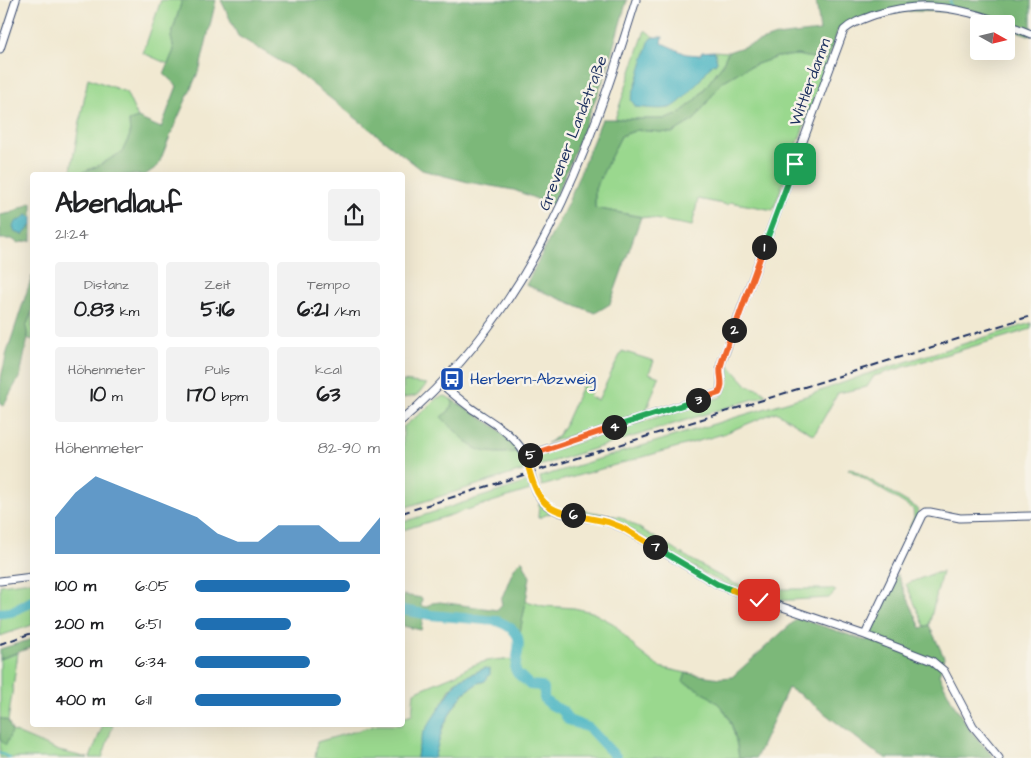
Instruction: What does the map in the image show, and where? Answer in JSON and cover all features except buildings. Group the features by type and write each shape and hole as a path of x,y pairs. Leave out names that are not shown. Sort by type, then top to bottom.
{"street":[{"path":"0,49 16,0"},
{"name":"Grevener Landstraße","path":"405,417 441,384 476,345 526,272 567,193 595,124 636,0"},
{"name":"Wittlerdamm","path":"525,456 719,393 722,384 721,364 844,30 851,24 864,19 908,7 944,7 979,15"},
{"name":"Wittlerdamm","path":"1015,28 1031,34"},
{"path":"441,384 508,433 525,456 537,492 550,508 561,513 608,522 621,527 717,584 865,636 932,662 944,671 973,726 999,758"},
{"path":"865,636 922,515 926,512 960,518 1031,516"},
{"path":"0,581 30,577"}],"green space":[{"path":"161,0 182,0 171,37 174,50 168,64 143,53"},
{"path":"182,0 216,0 200,68 158,166 149,172 83,172 98,166 122,152 130,135 129,121 138,118 161,128 177,86 164,74 174,50 171,37"},
{"path":"221,0 627,0 605,75 552,205 514,190 468,182 422,170 293,69 238,36"},
{"path":"816,0 1031,0 1031,36 1015,30 1015,15 971,15 962,12 912,11 886,14 838,30 828,61 797,55 777,57 746,68 722,82 694,120 672,133 637,130 621,136 595,189 595,208 641,217 610,304 595,313 526,285 567,205 602,119 666,119 677,115 696,100 722,65 728,52 776,36 820,31"},
{"path":"645,30 654,37 650,39 637,107 670,108 713,63 715,64 717,61 714,51 728,52 722,65 696,100 677,115 666,119 615,119"},
{"path":"797,55 828,61 773,210 730,202 728,205 698,199 692,226 595,208 595,189 621,136 637,130 672,133 694,120 722,82 746,68 777,57"},
{"path":"88,78 126,92 138,118 129,121 130,135 122,152 98,166 83,172 71,172"},
{"path":"30,203 30,216 26,215 21,220 28,229 30,227 30,240 18,243 12,239 0,239 0,215 11,213"},
{"path":"30,282 30,316 26,327 28,338 20,376 3,406 0,404 0,382 7,352"},
{"path":"30,316 30,339 28,338 26,327"},
{"path":"1031,323 1031,329 874,376 867,387 838,393 814,435 776,412 723,434 542,486 540,477 809,395 873,372"},
{"path":"622,351 654,361 649,373 659,377 646,411 547,443 557,437 564,426 583,384 592,388 589,397 598,400"},
{"path":"728,364 748,386 761,390 767,395 532,468 530,461 532,457 721,397 726,389 725,373"},
{"path":"405,381 427,384 416,396 405,398"},
{"path":"445,396 451,399 453,402 449,411 441,417 473,447 489,452 508,453 519,451 525,470 405,507 405,425 437,398"},
{"path":"451,399 496,427 519,451 495,453 473,447 441,417 449,411 453,403"},
{"path":"850,468 917,508 918,517 899,553 914,517 913,509 848,469"},
{"path":"528,482 530,490 405,529 405,521"},
{"path":"539,503 551,513 538,518"},
{"path":"574,509 621,517 735,584 765,589 831,589 836,591 829,598 771,601 711,577 617,522 575,513"},
{"path":"522,560 530,577 520,632 514,638 506,628 495,624 423,618 421,630 405,626 405,595 422,598 421,606 427,607 432,603 440,602 498,610 502,605 501,600 514,568"},
{"path":"942,572 929,625 925,627 906,584"},
{"path":"897,574 921,628 929,625 944,657 939,675 954,705 970,730 994,758 886,758 872,750 801,695 788,688 756,758 739,758 734,732 726,714 710,697 683,682 686,673 720,678 732,677 798,618 867,641"},
{"path":"30,581 30,626 0,636 0,585"},
{"path":"526,601 544,606 574,608 592,612 614,624 637,650 659,667 686,673 684,682 700,690 719,705 726,713 734,732 739,758 434,758 443,727 453,708 464,693 478,683 485,681 485,668 456,681 418,749 417,758 315,758 317,742 370,727 405,727 405,717 412,715 414,692 479,663 504,659 519,661 523,644 520,632"},
{"path":"30,640 30,648 0,659 0,649"},
{"path":"18,653 8,721 12,731 59,751 88,758 0,758 0,659"},
{"path":"0,718 8,721 12,731 6,745 0,740"},
{"path":"102,727 112,727 102,758 90,758"}],"water":[{"path":"663,37 662,43 686,54 700,55 702,52 714,51 717,61 715,64 713,63 681,101 669,108 636,107 631,100 650,39"},
{"path":"26,215 30,216 30,227 23,235 15,232 13,226 17,221"},
{"path":"485,668 490,669 490,674 485,681 478,683 464,693 453,708 443,727 434,758 417,758 423,733 457,681"}],"waterway":[{"path":"950,0 951,6"},
{"path":"0,613 11,612 30,602"},
{"path":"405,611 431,615 497,621 513,629 519,645 515,669 517,673 530,685 541,686 544,689 545,700 563,711 568,720 589,728 617,758"},
{"path":"0,753 10,758"}],"railway":[{"path":"405,512 1031,316"},
{"path":"0,644 30,634"}],"place":[{"name":"Herbern-Abzweig","path":"452,379"}],"route":[{"path":"759,600 717,584 621,527 608,522 561,513 550,508 537,492 525,456 719,393 722,388 721,364 795,164"}]}
